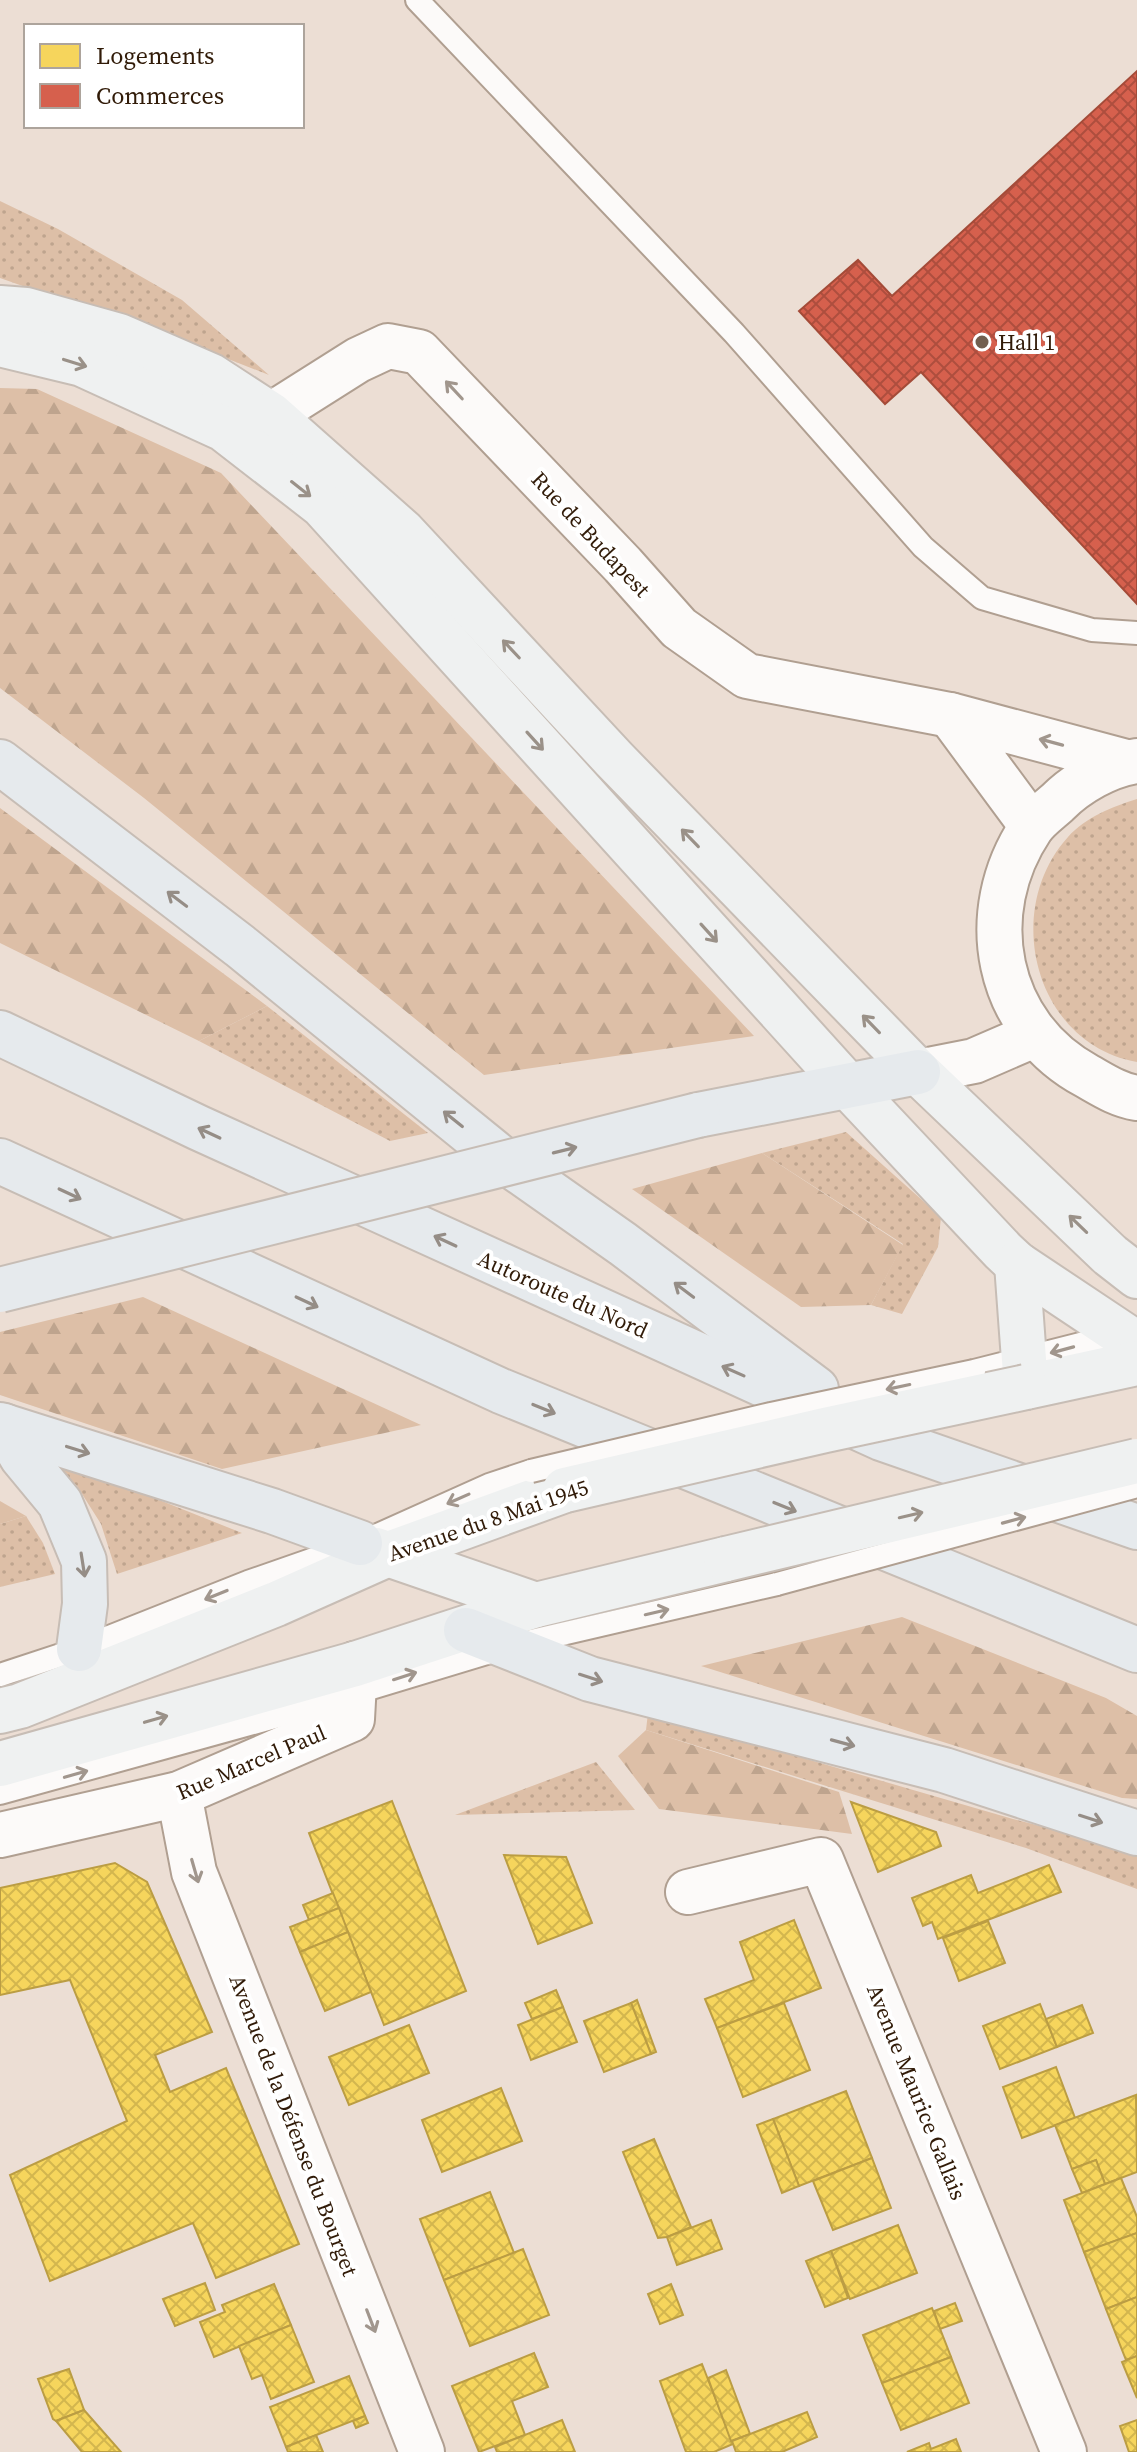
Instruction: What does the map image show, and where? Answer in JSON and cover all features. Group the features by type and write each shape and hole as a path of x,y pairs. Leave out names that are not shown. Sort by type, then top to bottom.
{"highway":[{"path":"0,762 240,946 502,1159 623,1244 881,1438"},
{"name":"Autoroute du Nord","path":"0,1033 199,1128 881,1438 1137,1527"},
{"path":"0,1290 698,1115 918,1072"},
{"path":"0,1161 501,1391 1137,1650"},
{"path":"2,1426 272,1511 373,1549"},
{"path":"2,1426 22,1457 60,1503 84,1561 85,1604 79,1649"},
{"path":"466,1630 590,1679 944,1770 1137,1833"}],"main road":[{"path":"9,305 119,336 211,376 271,415 403,532 614,759 918,1072 1110,1255 1137,1276"},
{"path":"0,344 82,364 224,429 322,505 847,1085 1017,1264 1133,1343"},
{"path":"1017,1264 1025,1374"},
{"name":"Avenue du 8 Mai 1945","path":"0,1711 56,1692 276,1604 373,1549 548,1481 825,1430 1133,1343"},
{"path":"0,1764 354,1678 466,1630 536,1605 1137,1461"},
{"path":"373,1549 536,1605"},
{"path":"56,1692 79,1649"}],"street":[{"name":"Rue de Budapest","path":"271,415 358,360 388,346 419,352 623,565 679,628 747,676 950,715 1132,762"},
{"path":"950,715 1032,826"},
{"path":"1132,762 1074,786 1032,826 1006,875 998,928 1006,982 1034,1035 1073,1069 1123,1096 1137,1098"},
{"path":"918,1072 974,1061 1034,1035"},
{"name":"Rue Marcel Paul","path":"0,1835 179,1794 352,1719 354,1678"},
{"name":"Avenue de la Défense du Bourget","path":"179,1794 194,1872 422,2452"},
{"name":"Avenue Maurice Gallais","path":"688,1892 821,1860 1064,2452"}],"lane":[{"path":"417,0 734,333 923,547 982,598 1092,630 1137,633"},
{"path":"548,1481 771,1414 974,1371 1025,1374"},
{"path":"0,1793 39,1785 354,1678 510,1646 777,1584 1137,1486"},
{"path":"0,1675 79,1649 248,1582 373,1549"}],"green space":[{"path":"0,201 58,229 182,300 269,375 0,278"},
{"path":"0,388 37,389 221,473 754,1036 484,1075 144,798 0,688"},
{"path":"1137,799 1137,1062 1102,1050 1074,1030 1053,1002 1039,970 1033,936 1036,901 1048,867 1068,837 1091,818"},
{"path":"0,808 267,1006 199,1041 0,943"},
{"path":"267,1006 428,1133 390,1141 199,1041"},
{"path":"846,1132 941,1217 938,1247 902,1314 871,1305 903,1244 762,1153"},
{"path":"762,1153 903,1245 871,1305 801,1307 632,1189"},
{"path":"143,1297 421,1425 222,1469 0,1395 0,1332"},
{"path":"44,1454 242,1533 117,1574 101,1524 77,1486"},
{"path":"0,1501 26,1516 0,1524"},
{"path":"26,1516 43,1543 55,1574 0,1587 0,1524"},
{"path":"902,1617 1106,1698 1137,1716 1137,1799 1122,1798 701,1666"},
{"path":"648,1713 1013,1819 1137,1851 1137,1889 1026,1848 646,1730"},
{"path":"646,1730 839,1792 852,1834 659,1809 618,1756"},
{"path":"596,1762 635,1810 455,1815"}],"building: Logements":[{"path":"392,1801 466,1991 384,2025 309,1833"},
{"path":"851,1802 936,1832 941,1846 878,1872"},
{"path":"504,1855 566,1857 592,1923 538,1944"},
{"path":"115,1863 147,1882 212,2032 155,2055 170,2092 226,2068 299,2244 216,2278 193,2223 50,2281 10,2175 127,2121 70,1980 0,1995 0,1888"},
{"path":"1049,1865 1061,1892 938,1939 932,1922 923,1926 912,1898 971,1875 978,1893"},
{"path":"333,1893 339,1908 309,1920 303,1905"},
{"path":"339,1908 348,1932 300,1952 290,1927"},
{"path":"794,1920 821,1988 717,2028 705,1999 754,1980 740,1942"},
{"path":"988,1921 1005,1963 959,1981 943,1938"},
{"path":"348,1932 371,1992 325,2011 300,1952"},
{"path":"556,1990 563,2007 532,2019 525,2003"},
{"path":"637,2000 656,2052 651,2054 631,2003"},
{"path":"631,2003 651,2054 604,2072 584,2021"},
{"path":"784,2003 810,2070 743,2097 717,2028"},
{"path":"1040,2004 1057,2047 1000,2069 983,2026"},
{"path":"1082,2005 1093,2033 1057,2047 1046,2019"},
{"path":"563,2007 577,2042 531,2060 518,2025"},
{"path":"409,2025 429,2073 349,2105 329,2057"},
{"path":"1056,2067 1075,2118 1022,2138 1003,2087"},
{"path":"501,2088 522,2141 442,2172 422,2120"},
{"path":"846,2091 872,2158 799,2186 773,2119"},
{"path":"1136,2095 1137,2172 1105,2184 1096,2160 1072,2169 1055,2125"},
{"path":"773,2119 799,2186 782,2193 757,2125"},
{"path":"654,2139 691,2227 658,2238 623,2152"},
{"path":"872,2158 891,2208 833,2230 813,2181"},
{"path":"1096,2160 1105,2184 1082,2193 1072,2169"},
{"path":"1121,2178 1137,2217 1137,2233 1084,2252 1064,2200"},
{"path":"490,2192 514,2253 444,2280 420,2219"},
{"path":"711,2220 722,2249 677,2265 667,2237"},
{"path":"898,2225 917,2273 850,2299 831,2251"},
{"path":"1137,2233 1137,2297 1106,2309 1084,2252"},
{"path":"523,2249 549,2315 470,2346 444,2280"},
{"path":"831,2251 848,2298 825,2307 806,2261"},
{"path":"205,2283 215,2310 175,2326 163,2299"},
{"path":"274,2284 291,2325 214,2357 200,2322 225,2312 222,2305"},
{"path":"671,2284 683,2315 660,2324 648,2294"},
{"path":"1137,2297 1137,2356 1126,2360 1106,2309"},
{"path":"955,2303 962,2321 940,2329 934,2311"},
{"path":"932,2308 951,2357 882,2383 863,2335"},
{"path":"291,2325 314,2382 271,2399 262,2375 252,2379 239,2346"},
{"path":"534,2353 548,2387 512,2401 525,2435 479,2452 452,2386"},
{"path":"1137,2356 1137,2398 1122,2362"},
{"path":"951,2357 969,2403 901,2430 882,2383"},
{"path":"702,2364 733,2444 714,2452 686,2452 660,2381"},
{"path":"69,2369 84,2410 56,2421 38,2379"},
{"path":"726,2370 750,2434 731,2441 708,2378"},
{"path":"349,2376 365,2416 286,2447 270,2407"},
{"path":"84,2410 121,2452 82,2452 56,2421"},
{"path":"807,2412 817,2437 782,2452 736,2452 732,2441"},
{"path":"365,2416 368,2423 356,2428 353,2421"},
{"path":"562,2420 575,2452 497,2452 495,2447"},
{"path":"1137,2420 1137,2452 1129,2452 1120,2426"},
{"path":"316,2435 323,2452 288,2452 286,2447"},
{"path":"956,2439 961,2452 907,2452 929,2443 931,2449"}],"building: Commerces":[{"name":"Hall 1","path":"1137,71 1137,604 921,372 885,404 799,311 858,260 892,296"}],"place":[{"name":"Hall 1","path":"982,342"}]}
